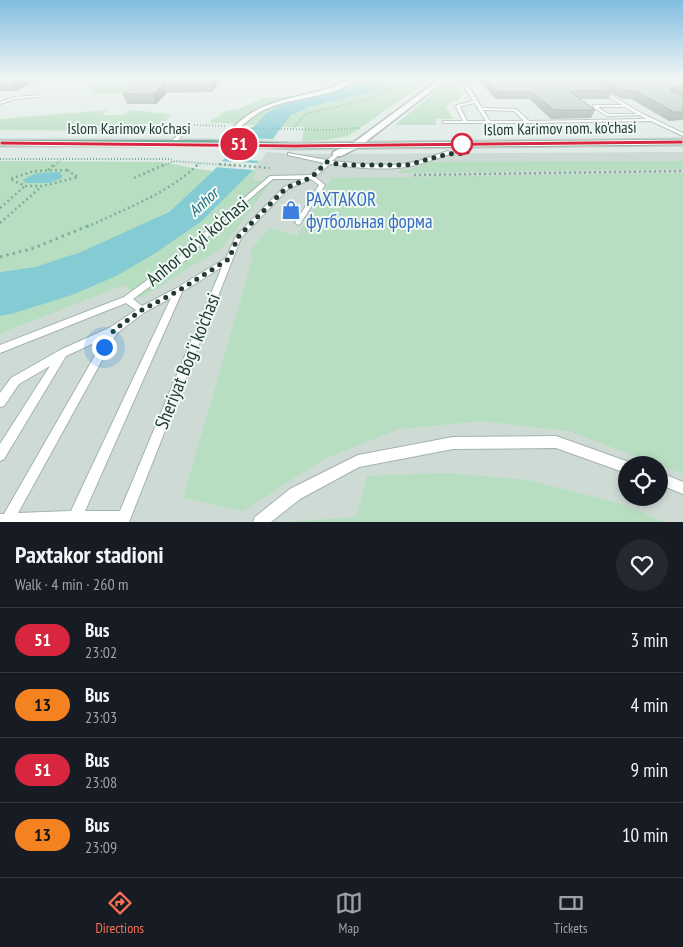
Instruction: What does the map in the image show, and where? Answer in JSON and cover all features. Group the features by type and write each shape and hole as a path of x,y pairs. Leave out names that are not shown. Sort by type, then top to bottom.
{"main road":[{"name":"Islom Karimov nom. ko'chasi","path":"352,145 683,142"},
{"name":"Islom Karimov ko'chasi","path":"0,143 172,143 204,148"},
{"path":"614,143 626,152"},
{"name":"Islom Karimov ko'chasi","path":"292,150 352,145"},
{"name":"Islom Karimov ko'chasi","path":"0,150 204,148 292,150 337,154"},
{"name":"Islom Karimov nom. ko'chasi","path":"337,154 683,152"}],"street":[{"path":"237,127 256,111 281,102"},
{"path":"337,154 412,102"}],"lane":[{"path":"466,122 458,107 459,104 471,102"},
{"path":"474,102 489,122"},
{"path":"620,102 683,136"},
{"path":"626,106 594,106 607,115 640,114"},
{"path":"479,109 515,110 528,122"},
{"path":"445,122 651,120"},
{"path":"172,143 181,134"},
{"path":"292,150 342,165 407,165 448,154"},
{"name":"Sheriyat Bog'i ko'chasi","path":"123,520 238,237 286,188 312,177 337,154"},
{"name":"Anhor bo‘yi ko‘chasi","path":"0,349 127,299 183,258 219,222 272,177 312,177"},
{"path":"298,222 322,185 312,177"},
{"path":"0,402 15,381 64,354 114,330 142,310 178,291 229,259"},
{"path":"75,517 178,291"},
{"path":"127,299 142,310"},
{"path":"4,521 114,330"},
{"path":"0,456 64,354"},
{"path":"260,522 295,494 358,461 453,444 556,442 618,464"},
{"path":"668,482 683,488"},
{"path":"4,521 75,517 123,520"}],"path":[{"path":"292,130 305,114 353,102"},
{"path":"194,125 292,130 363,128"},
{"path":"0,159 170,159 174,161 256,166"},
{"path":"48,171 62,159"},
{"path":"134,178 174,161"},
{"path":"0,257 34,249 62,238 153,194 194,169 199,163"},
{"path":"67,170 78,178 43,186 25,186 10,179 34,171 67,170"},
{"path":"408,175 683,171"},
{"path":"0,208 25,186"},
{"path":"0,223 43,186"}],"shaded area":[{"path":"247,150 290,154 683,152 683,522 0,522 0,294 129,252"}],"green space":[{"path":"253,102 294,102 280,106 266,113 254,125 209,122 226,111 239,109"},
{"path":"329,102 397,102 353,133 344,137 326,140 302,141 304,127 281,127 296,112"},
{"path":"422,102 451,102 446,107 453,119 435,119 437,125 395,125"},
{"path":"107,110 103,115 123,115 129,110 171,114 158,131 0,130 0,119"},
{"path":"0,161 162,162 213,171 169,212 126,233 82,252 35,267 0,272"},
{"path":"683,161 683,169 398,173 400,170 409,170 430,162"},
{"path":"252,171 257,171 252,181 263,181 269,185 223,247 141,298 124,285 1,333 0,336 0,316 11,314 202,221"},
{"path":"683,173 683,474 668,468 668,456 635,456 569,431 482,421 399,429 326,458 243,511 183,498 253,257 250,251 269,228 297,236 332,178"},
{"path":"445,473 528,480 618,503 618,506 626,506 666,522 285,522 356,517 367,476"}],"water":[{"name":"Anhor","path":"294,102 328,102 291,115 252,171 202,221 154,254 116,276 72,295 0,316 0,272 35,267 81,252 169,212 213,171 266,113 280,106"},
{"path":"61,172 62,178 49,183 24,183 26,182 22,180 37,173"}],"pier":[{"path":"240,138 275,139 261,161 221,158"},
{"path":"219,161 258,163 254,170 213,167"}],"building":[{"path":"545,102 585,102 595,110 554,110"},
{"path":"656,102 683,102 683,112 674,112"}],"bus line":[{"name":"51","path":"0,143 294,146 683,142"}],"place":[{"name":"PAXTAKOR футбольная форма","path":"291,210"}],"route":[{"path":"104,347 114,330 142,310 178,291 229,259 238,237 286,188 312,177 327,162 342,165 407,165 448,154 468,153 462,144"}]}
